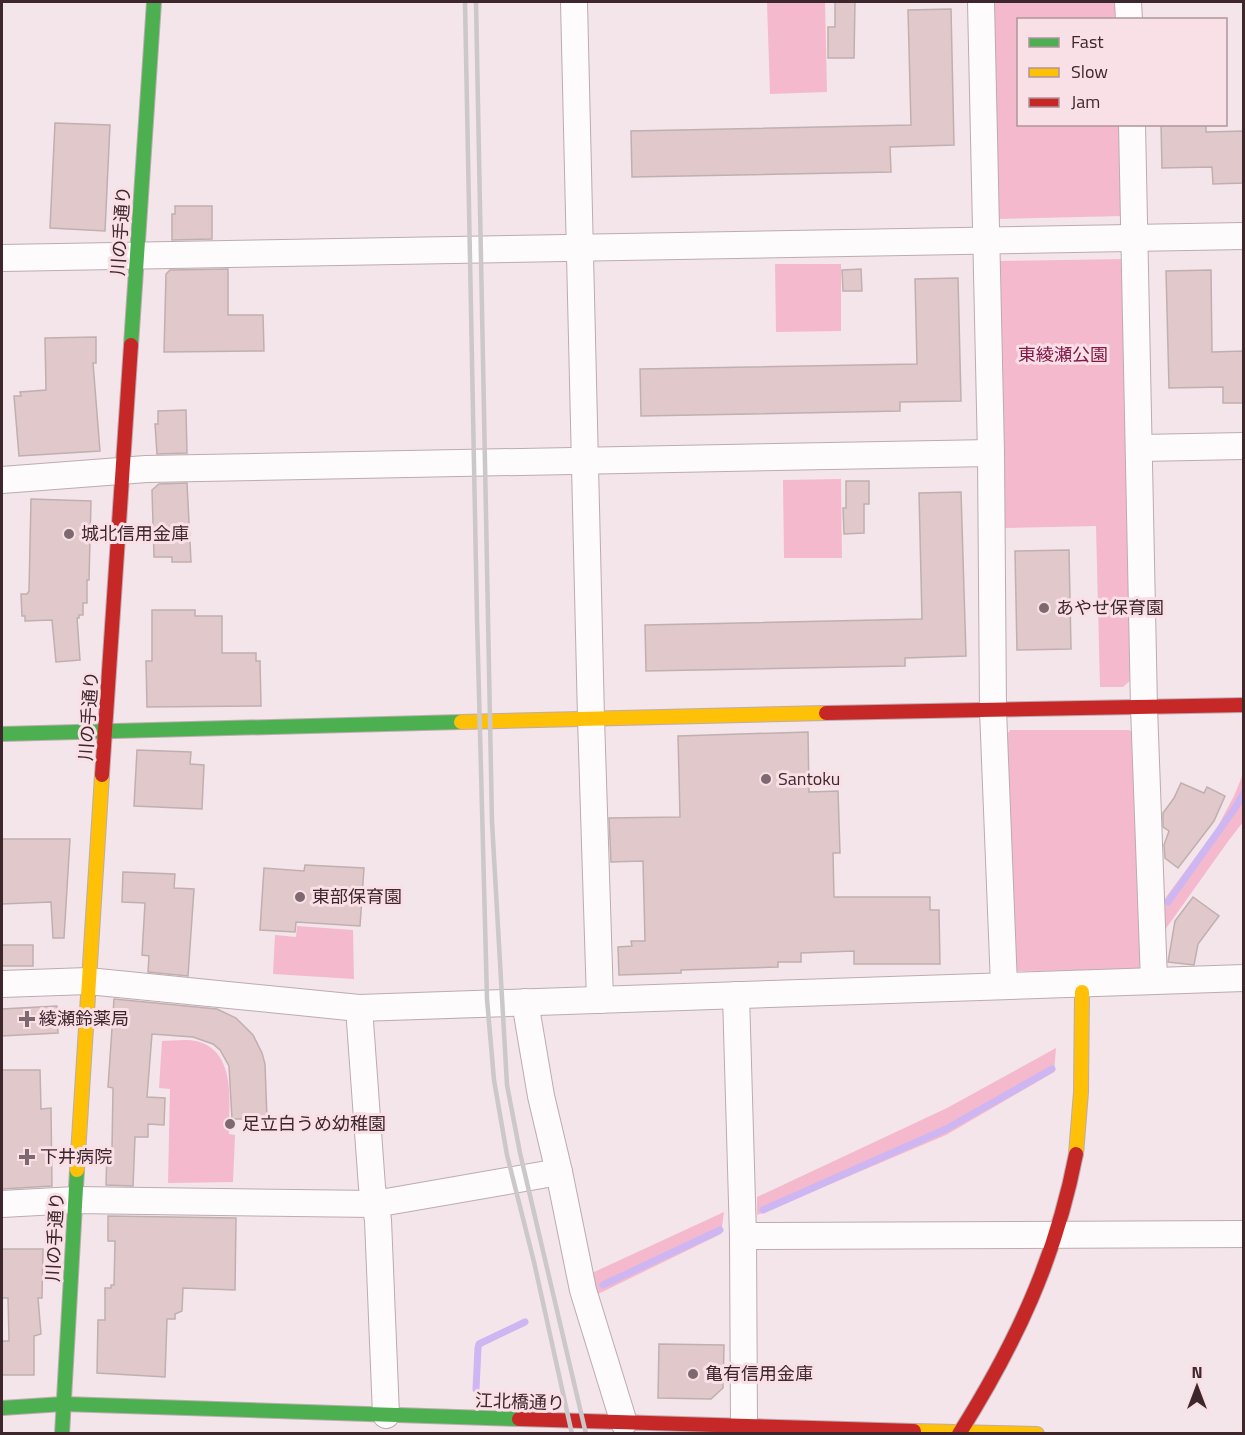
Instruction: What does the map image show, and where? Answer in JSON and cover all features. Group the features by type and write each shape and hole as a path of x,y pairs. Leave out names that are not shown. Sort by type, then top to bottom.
{"main road":[{"name":"川の手通り","path":"62,1434 88,981 154,2"},
{"path":"2,734 591,718 1244,705"},
{"path":"959,1433 1005,1357 1031,1305 1058,1235 1069,1191 1079,1124 1082,988"},
{"name":"江北橋通り","path":"2,1408 63,1404 386,1415 474,1426 624,1423 1037,1434"}],"street":[{"path":"574,2 600,1000"},
{"path":"981,2 991,453 993,710 1004,985"},
{"path":"1128,2 1129,18"},
{"path":"1132,126 1144,707 1154,981"},
{"path":"2,258 1244,236"},
{"path":"1140,448 1244,446"},
{"path":"2,480 146,469 991,453"},
{"path":"2,984 88,981 359,1008 1004,985 1082,988 1154,981 1244,978"},
{"path":"736,995 743,1236 744,1427"},
{"path":"525,1002 541,1096 560,1172 583,1290 624,1423"},
{"path":"359,1008 372,1187 378,1220 386,1415"},
{"path":"2,1204 75,1200 375,1204 560,1172"},
{"path":"743,1236 1244,1234"}],"green space":[{"path":"767,2 825,2 827,92 770,94"},
{"path":"990,2 1118,2 1118,18 1017,18 1017,126 1121,126 1123,216 995,219"},
{"name":"東綾瀬公園","path":"1125,259 1131,680 1123,687 1100,687 1096,526 1004,528 998,261"},
{"path":"775,264 841,264 841,331 776,332"},
{"path":"841,479 842,558 784,558 783,480"},
{"path":"1010,730 1129,730 1136,736 1146,961 1138,970 1018,971 1011,966 1005,737"},
{"path":"1243,774 1243,822 1162,934 1161,904 1217,828"},
{"path":"297,926 353,930 354,979 273,974 275,935 296,937"},
{"path":"162,1041 196,1041 209,1047 218,1055 224,1066 228,1079 229,1134 235,1135 233,1182 168,1183 170,1089 159,1088"},
{"path":"1056,1048 1054,1072 946,1135 757,1215 757,1197 947,1108"},
{"path":"724,1212 721,1234 598,1294 592,1273"}],"building":[{"path":"835,2 855,2 854,58 828,58 828,27 835,27"},
{"path":"951,9 954,145 890,147 891,172 632,177 631,131 911,125 908,10"},
{"path":"55,123 110,125 105,231 50,228"},
{"path":"1161,126 1206,126 1206,132 1244,131 1244,183 1213,184 1212,167 1162,168"},
{"path":"175,206 212,206 212,239 172,240 172,214 175,214"},
{"path":"228,269 228,315 263,315 264,351 164,352 166,274 170,270"},
{"path":"861,269 862,291 843,291 842,270"},
{"path":"1211,270 1212,352 1244,351 1244,403 1223,403 1223,387 1169,388 1166,271"},
{"path":"958,278 961,401 900,402 900,411 641,416 640,369 917,364 915,279"},
{"path":"96,337 96,363 93,363 100,451 19,456 14,396 21,396 20,392 46,390 45,338"},
{"path":"186,410 187,453 157,454 155,424 158,424 158,411"},
{"path":"846,481 869,481 869,504 864,504 864,533 844,534 843,508 846,508"},
{"path":"187,483 191,562 172,562 172,557 154,557 152,490 159,484"},
{"path":"961,492 966,656 905,658 905,666 646,671 645,625 922,619 919,493"},
{"path":"31,499 91,501 87,603 83,603 83,615 77,618 80,660 56,662 52,620 25,621 25,616 22,616 21,594 27,594 29,591"},
{"path":"1069,550 1071,649 1017,650 1015,551"},
{"path":"152,610 195,610 195,616 222,616 222,653 256,653 256,661 260,661 261,706 147,707 146,661 152,661"},
{"path":"808,732 809,792 838,791 840,853 833,853 834,897 930,897 930,910 939,910 940,964 854,964 854,951 801,953 801,962 778,962 778,967 681,970 681,973 619,975 618,947 632,946 631,941 645,941 643,861 611,862 609,818 680,817 678,736"},
{"path":"137,750 191,752 190,764 204,765 202,809 134,806"},
{"path":"1181,783 1204,793 1207,787 1225,796 1214,821 1178,868 1165,858 1164,845 1169,831 1163,827 1163,813"},
{"path":"2,839 70,839 64,938 53,938 51,902 2,904"},
{"path":"305,865 364,868 360,926 296,922 295,932 260,930 264,868 304,871"},
{"path":"123,872 175,874 174,888 194,889 188,976 148,972 149,956 142,955 145,903 122,902"},
{"path":"1193,897 1219,916 1198,944 1194,965 1168,962 1175,921"},
{"path":"2,945 33,945 33,966 2,966"},
{"path":"114,999 217,1009 236,1018 253,1035 262,1053 265,1064 267,1119 232,1119 229,1066 220,1050 213,1044 193,1037 152,1034 147,1097 165,1098 164,1125 148,1124 148,1137 135,1137 133,1186 106,1185 107,1148 112,1148 113,1088 108,1087"},
{"path":"57,1006 58,1033 2,1036 2,1009"},
{"path":"2,1070 40,1070 41,1109 51,1108 52,1186 2,1189"},
{"path":"108,1216 236,1218 235,1290 183,1288 182,1311 175,1314 175,1319 167,1319 165,1377 97,1373 98,1320 105,1320 105,1288 111,1288 111,1285 114,1285 115,1241 108,1241"},
{"path":"2,1249 43,1249 42,1298 38,1298 41,1334 34,1336 34,1375 2,1375 2,1341 9,1341 8,1298 2,1298"},
{"path":"659,1344 724,1345 723,1388 711,1399 658,1398"}],"waterway":[{"path":"1168,902 1244,793"},
{"path":"763,1210 946,1129 1052,1069"},
{"path":"603,1285 720,1230"},
{"path":"476,1389 479,1344 525,1322"}],"railway":[{"path":"465,2 487,999 494,1080 507,1155 534,1262 572,1434"},
{"path":"476,2 492,822 507,1085 520,1153 586,1434"}],"traffic: fast":[{"path":"131,345 154,2"},
{"path":"2,734 461,722"},
{"path":"62,1434 77,1170"},
{"path":"2,1408 63,1404 519,1419"}],"traffic: slow":[{"path":"461,722 826,713"},
{"path":"77,1170 102,775"},
{"path":"1076,1154 1081,1092 1082,992"},
{"path":"914,1431 1037,1434"}],"traffic: jam":[{"path":"102,775 131,345"},
{"path":"826,713 1244,705"},
{"path":"959,1434 998,1367 1031,1300 1057,1229 1076,1154"},
{"path":"519,1419 914,1431"}],"place":[{"name":"城北信用金庫","path":"69,534"},
{"name":"あやせ保育園","path":"1044,608"},
{"name":"Santoku","path":"766,779"},
{"name":"東部保育園","path":"300,897"},
{"name":"綾瀬鈴薬局","path":"27,1019"},
{"name":"足立白うめ幼稚園","path":"230,1124"},
{"name":"下井病院","path":"27,1157"},
{"name":"亀有信用金庫","path":"693,1374"}]}
